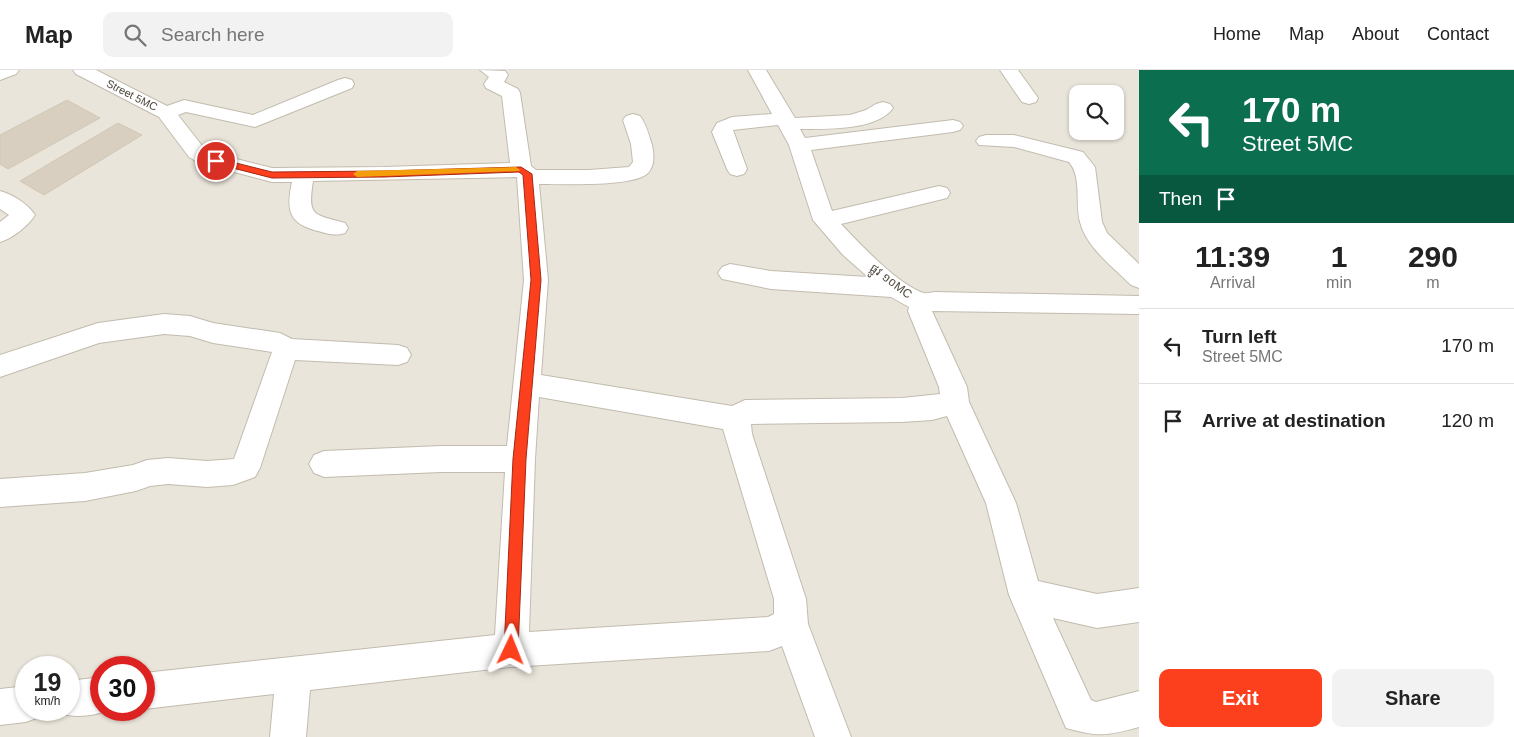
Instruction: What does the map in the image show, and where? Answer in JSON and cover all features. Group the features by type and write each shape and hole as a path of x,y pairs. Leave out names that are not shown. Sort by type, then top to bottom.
{"street":[{"path":"0,75 10,70"},
{"name":"Street 5MC","path":"82,70 166,113 196,152 206,158 272,175 525,173 616,176 638,172 641,169 643,158 640,139 633,120"},
{"path":"488,70 499,75 493,84 511,93 525,173 536,280 520,459 511,650"},
{"name":"ផ្លូវ ១០MC","path":"757,70 799,145 824,220 851,249 896,288 922,303 935,301 1139,304"},
{"path":"1008,70 1029,98"},
{"path":"166,113 184,106 256,121 345,84"},
{"path":"737,169 722,132 724,126 732,123 860,120 872,116 883,108"},
{"path":"799,145 953,126"},
{"path":"986,141 1014,142 1076,156 1085,167 1091,222 1098,237 1139,279"},
{"path":"304,175 300,201 301,212 312,222 337,228"},
{"path":"824,220 939,193"},
{"path":"0,198 24,215 0,234"},
{"path":"730,274 771,280 896,288"},
{"path":"922,303 920,311 953,387 955,402 1002,503 1025,595 1079,715 1096,720 1139,709"},
{"path":"0,366 98,333 164,324 190,326 213,333 280,343 286,348 398,355"},
{"path":"0,493 85,487 136,478 147,473 168,471 208,474 233,472 245,468 286,348"},
{"path":"526,384 736,419 745,412 902,410 932,408 955,402"},
{"path":"736,419 738,434 790,599 791,624 833,737"},
{"path":"324,464 441,459 520,459"},
{"path":"1025,595 1097,611 1139,605"},
{"path":"155,690 511,650 770,634 791,624"},
{"path":"288,737 293,674"},
{"path":"0,707 15,705"}],"shaded area":[{"path":"0,70 1139,70 1139,737 0,737"}],"building":[{"path":"67,100 100,118 8,169 0,164 0,135"},
{"path":"118,123 142,135 44,195 20,181"}],"slow traffic":[{"path":"357,174 516,170"}],"route":[{"path":"216,161 272,175 384,174 521,169 528,174 536,280 520,459 511,650"}]}
